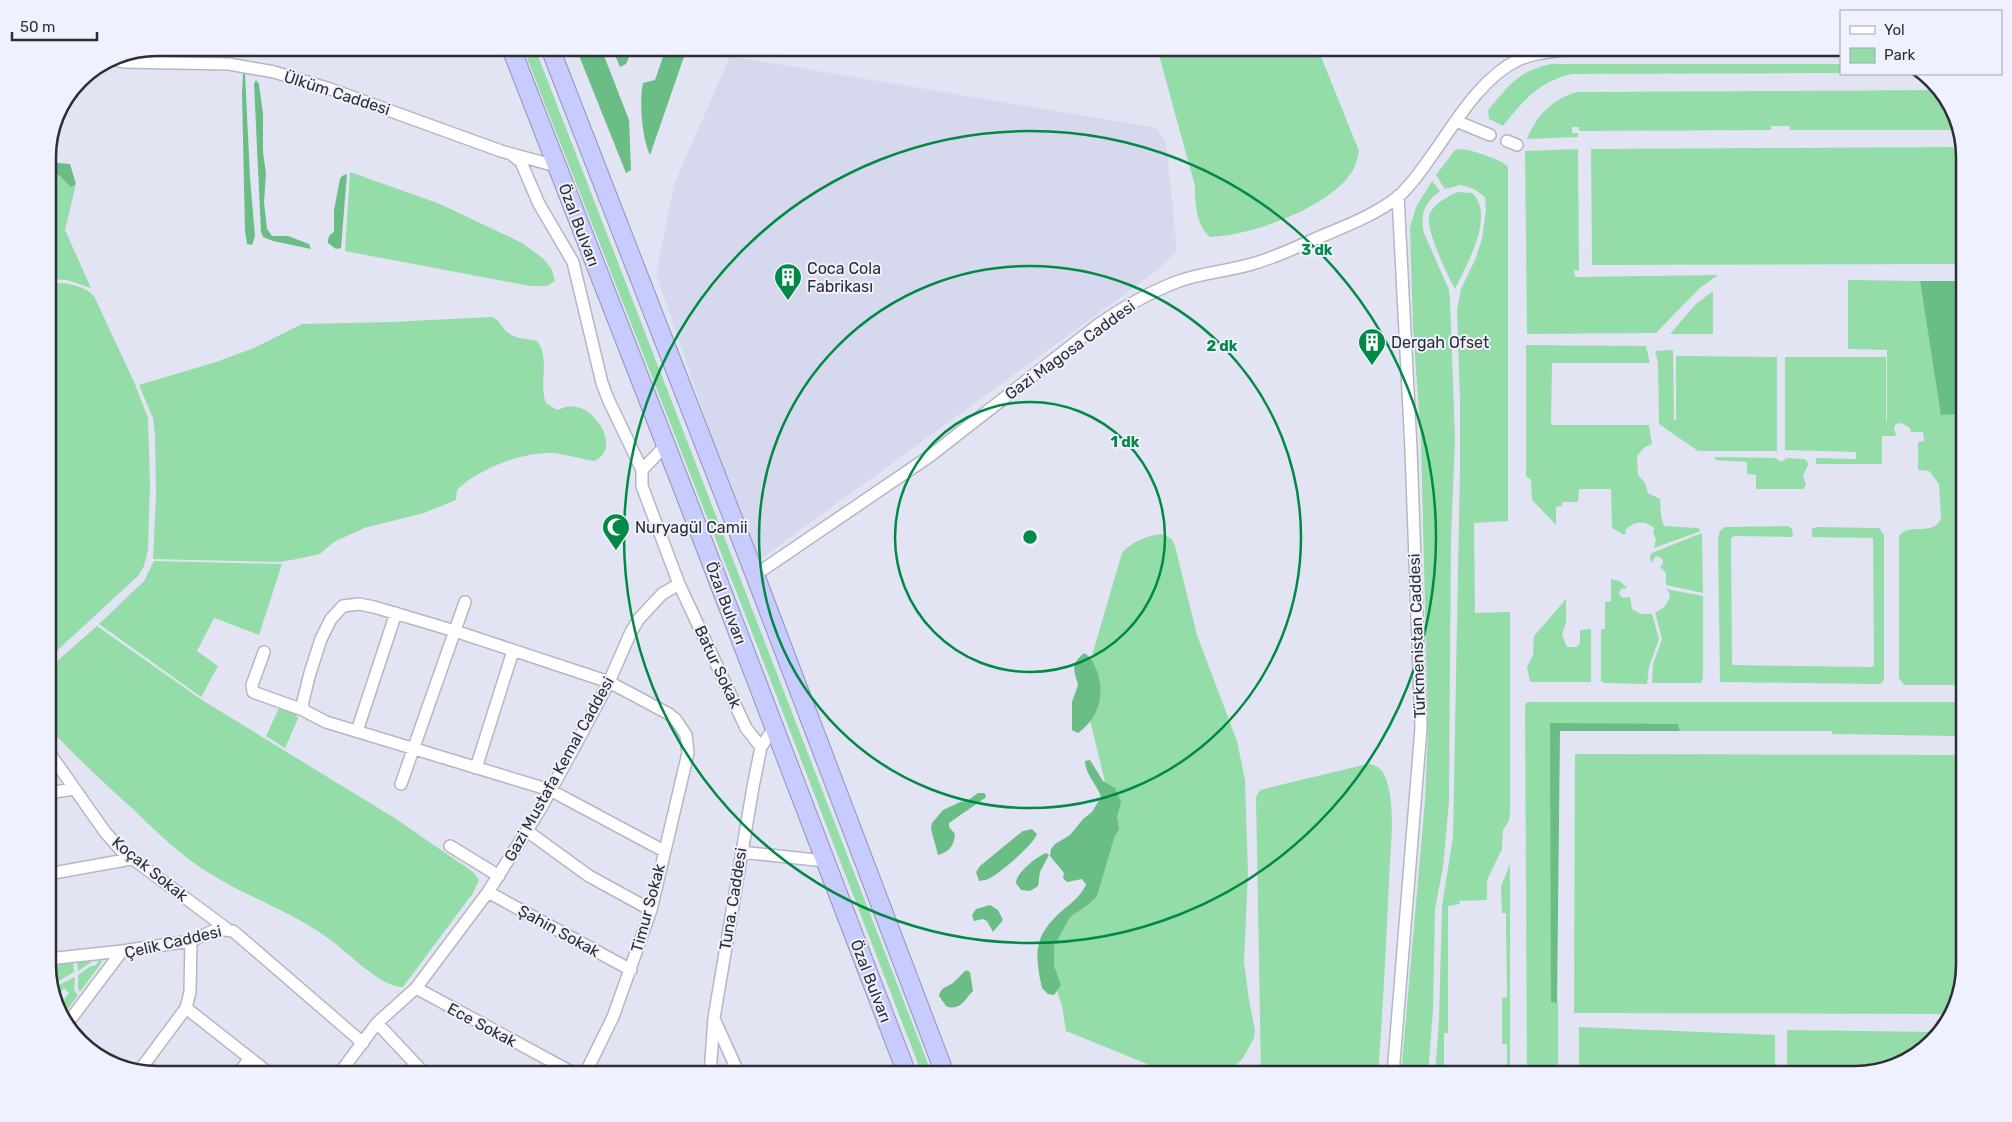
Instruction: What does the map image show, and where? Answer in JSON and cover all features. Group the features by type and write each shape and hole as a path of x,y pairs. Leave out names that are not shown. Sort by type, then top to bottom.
{"highway":[{"name":"Özal Bulvarı","path":"513,56 666,445 904,1066"},
{"path":"553,56 755,575 942,1066"}],"street":[{"name":"Gazi Magosa Caddesi","path":"755,575 930,456 1099,324 1124,308 1149,294 1180,281 1268,259 1361,218 1398,196 1414,180 1488,82 1520,59 1532,56"},
{"name":"Ülküm Caddesi","path":"125,62 237,65 274,72 348,95 512,155 556,166"},
{"path":"1456,122 1490,135"},
{"path":"512,155 521,162 539,204 573,262 602,383 642,470"},
{"name":"Türkmenistan Caddesi","path":"1394,1066 1421,728 1411,439 1398,196"},
{"path":"666,445 642,470 640,476 642,486 679,584"},
{"name":"Gazi Mustafa Kemal Caddesi","path":"345,1066 377,1023 416,988 488,892 527,831 550,790 609,682 638,620 662,594 679,584"},
{"name":"Batur Sokak","path":"679,584 746,728 761,748"},
{"path":"401,784 465,602"},
{"path":"303,710 303,701 310,673 321,639 336,611 343,606 351,604 374,606 609,682"},
{"path":"358,731 396,613"},
{"path":"476,768 513,651"},
{"path":"264,652 252,685 253,692 303,710 318,719 550,790 664,851"},
{"name":"Timur Sokak","path":"589,1066 613,1017 651,910 688,753 686,735 676,720 669,714 609,682"},
{"name":"Tuna. Caddesi","path":"711,1066 714,1018 741,852 761,748 774,728"},
{"name":"Koçak Sokak","path":"56,763 105,832 131,859 227,929"},
{"path":"56,792 74,789"},
{"path":"527,831 589,876 651,910"},
{"path":"450,846 499,876"},
{"path":"741,852 825,861"},
{"path":"56,873 131,859"},
{"name":"Şahin Sokak","path":"488,892 631,970"},
{"name":"Çelik Caddesi","path":"72,1018 122,951 191,940 216,929 227,929 233,931 363,1043"},
{"path":"144,1065 186,1008 190,992 191,940"},
{"path":"56,958 122,951"},
{"name":"Ece Sokak","path":"416,988 560,1066"},
{"path":"186,1008 260,1066"},
{"path":"714,1018 735,1066"},
{"path":"377,1023 417,1066"},
{"path":"244,1066 250,1058"}],"shaded area":[{"path":"730,56 1157,128 1166,142 1177,251 1155,272 755,563 656,274 674,185"}],"green space":[{"path":"526,56 538,56 929,1066 919,1066 743,609"},
{"path":"579,56 604,56 629,120 631,170 626,173"},
{"path":"615,56 630,56 626,64 620,67"},
{"path":"663,56 684,56 650,155 643,130 642,91 643,83 655,80"},
{"path":"1159,56 1321,56 1359,151 1356,164 1351,173 1337,188 1305,210 1265,226 1245,232 1210,237 1199,220 1195,186"},
{"path":"1551,64 1840,64 1840,73 1572,74 1560,77 1533,93 1503,126 1489,119 1488,110 1508,87 1521,75"},
{"path":"243,74 245,74 255,236 252,245 247,244 245,231"},
{"path":"256,80 259,84 263,114 263,152 266,174 264,202 267,229 272,236 288,236 309,244 311,249 273,241 263,237 261,232 254,84"},
{"path":"1930,90 1942,107 1952,130 1790,130 1790,126 1771,126 1771,130 1579,131 1579,127 1572,127 1572,133 1578,133 1578,137 1527,139 1546,109 1560,99 1577,92"},
{"path":"1955,147 1956,264 1592,265 1591,149"},
{"path":"1461,149 1479,153 1493,158 1508,167 1508,521 1474,523 1475,613 1510,612 1510,811 1509,821 1503,830 1502,849 1487,880 1487,900 1459,901 1460,904 1448,906 1448,1033 1444,1033 1444,1066 1436,1066 1439,1020 1442,907 1453,836 1460,466 1457,310 1461,289 1475,260 1482,239 1486,209 1485,197 1474,189 1461,185 1445,189 1436,175 1455,150"},
{"path":"1578,149 1579,271 1574,270 1575,277 1718,275 1700,288 1656,333 1527,334 1525,151"},
{"path":"56,163 70,164 76,184 71,187 60,176 56,175"},
{"path":"350,172 440,204 522,243 544,259 552,270 555,281 547,286 530,286 345,251"},
{"path":"347,174 341,248 336,249 328,243 328,239 334,232 334,210 340,179"},
{"path":"56,175 76,184 65,230 91,288 67,280 56,279"},
{"path":"1432,181 1440,191 1430,200 1425,209 1423,226 1424,233 1449,290 1455,439 1451,539 1449,802 1443,867 1435,909 1433,1010 1429,1066 1402,1066 1425,801 1428,730 1421,441 1413,328 1410,228 1416,207"},
{"path":"1457,192 1472,193 1479,202 1481,214 1477,241 1455,289 1437,251 1429,219 1430,213 1438,203"},
{"path":"1848,280 1920,281 1942,415 1956,414 1956,685 1904,685 1899,678 1899,536 1909,530 1932,527 1941,519 1939,484 1929,471 1918,470 1918,442 1924,441 1923,432 1911,432 1910,428 1902,423 1896,424 1894,428 1896,436 1882,436 1882,464 1816,464 1816,458 1856,459 1856,452 1785,450 1785,357 1886,357 1887,421 1887,350 1848,349"},
{"path":"1920,281 1956,281 1956,414 1941,415"},
{"path":"56,283 79,287 94,296 135,384 148,418 150,483 148,550 144,566 139,575 56,652"},
{"path":"1713,291 1713,334 1670,334 1696,304"},
{"path":"492,317 509,334 537,341 543,356 543,387 546,403 557,410 574,406 592,415 603,431 606,440 606,448 602,456 594,461 552,453 540,453 501,463 466,482 457,490 456,500 424,513 364,528 334,542 320,554 280,562 153,559 156,495 155,434 153,418 139,385 216,362 254,348 302,324"},
{"path":"1526,345 1646,346 1650,363 1552,363 1551,425 1649,425 1652,444 1645,447 1637,456 1638,475 1645,483 1648,493 1660,499 1661,516 1664,526 1698,528 1701,531 1654,548 1656,540 1653,532 1654,528 1650,525 1635,523 1625,530 1624,535 1612,528 1611,489 1579,489 1578,502 1562,502 1562,506 1556,507 1556,525 1532,500 1531,480 1526,476"},
{"path":"1673,350 1674,420 1676,420 1676,356 1777,357 1777,451 1698,451 1659,424 1658,363 1655,351"},
{"path":"1715,457 1775,458 1781,462 1787,458 1804,459 1808,465 1803,475 1806,485 1803,489 1756,489 1756,475 1747,474 1747,462 1715,460"},
{"path":"1788,526 1792,529 1793,537 1735,536 1731,538 1733,665 1872,667 1874,665 1873,538 1812,537 1812,529 1816,527 1879,528 1884,535 1884,679 1881,684 1720,682 1718,539 1720,531 1725,527"},
{"path":"1702,533 1703,593 1666,585 1666,573 1660,567 1663,563 1662,558 1656,556 1651,563 1650,556 1652,553"},
{"path":"1161,534 1172,539 1175,546 1197,635 1237,741 1245,780 1248,873 1244,962 1255,1030 1254,1038 1243,1058 1235,1066 1152,1066 1066,1031 1062,1006 1047,961 1049,942 1091,892 1110,802 1089,716 1089,686 1093,652 1122,553 1139,540"},
{"path":"154,561 282,564 259,635 214,618 197,651 218,666 201,697 99,624 144,581"},
{"path":"1611,579 1620,581 1627,588 1621,589 1619,594 1623,598 1630,597 1632,609 1641,614 1652,614 1659,639 1649,667 1647,684 1604,683 1601,681 1601,629 1605,629 1605,602 1611,601"},
{"path":"1666,589 1703,596 1703,678 1701,683 1652,683 1653,664 1662,639 1655,612 1663,608 1667,603 1670,594"},
{"path":"1566,599 1566,623 1562,635 1567,647 1577,647 1580,643 1580,630 1591,629 1591,682 1530,682 1527,667 1533,655 1534,636"},
{"path":"97,626 202,700 396,819 473,872 479,880 473,893 403,987 385,982 312,927 228,884 193,862 163,838 102,781 56,735 56,662"},
{"path":"1084,653 1094,663 1097,671 1100,697 1091,720 1078,733 1072,730 1072,702 1078,685 1074,668"},
{"path":"1956,702 1956,736 1833,734 1831,731 1680,731 1678,724 1551,724 1552,1002 1558,1002 1558,1066 1527,1066 1526,703"},
{"path":"279,708 296,714 298,719 285,748 266,736"},
{"path":"1550,723 1678,724 1680,731 1560,731 1557,1003 1551,1002"},
{"path":"1575,754 1956,755 1956,965 1952,991 1943,1014 1574,1013"},
{"path":"1090,760 1103,781 1115,788 1121,802 1117,817 1119,829 1114,838 1097,896 1070,917 1054,946 1054,966 1061,985 1054,995 1048,994 1042,988 1037,954 1039,945 1046,928 1053,919 1076,899 1086,885 1082,879 1067,882 1063,878 1064,873 1050,856 1051,849 1055,844 1070,835 1083,819 1092,812 1101,797 1086,766 1085,761"},
{"path":"1367,764 1378,767 1385,775 1390,793 1392,818 1378,1066 1261,1066 1256,797 1260,790"},
{"path":"978,793 984,793 986,795 985,798 949,823 949,827 955,834 953,842 948,850 938,855 931,829 932,823 943,810 960,802 967,801"},
{"path":"1032,829 1037,834 1035,839 1023,851 995,875 979,881 976,872 980,866 1023,831"},
{"path":"1046,853 1049,855 1040,872 1038,886 1030,891 1021,890 1016,883 1019,875 1032,862"},
{"path":"1510,864 1510,1066 1507,1066 1507,1044 1502,1044 1502,998 1507,997 1506,913 1502,913 1501,887"},
{"path":"990,905 998,910 1003,920 993,932 987,921 983,919 974,921 972,915 976,909"},
{"path":"99,957 102,962 80,992 78,988 78,975 91,966 95,966 98,962 95,958 92,959 90,963 78,971 77,959"},
{"path":"73,960 74,972 58,981 56,962"},
{"path":"966,970 970,972 973,991 959,1006 946,1006 939,996 941,990 954,982"},
{"path":"75,977 74,990 78,995 67,1010 63,999 64,1000 69,993 64,988 61,992 58,985"},
{"path":"1579,1027 1775,1035 1775,1066 1579,1066"},
{"path":"1787,1030 1930,1032 1916,1045 1905,1052 1881,1062 1855,1066 1787,1066"}],"place":[{"name":"Coca Cola Fabrikası","path":"788,301"},
{"name":"Dergah Ofset","path":"1372,366"},
{"name":"Nuryagül Camii","path":"616,551"}]}
